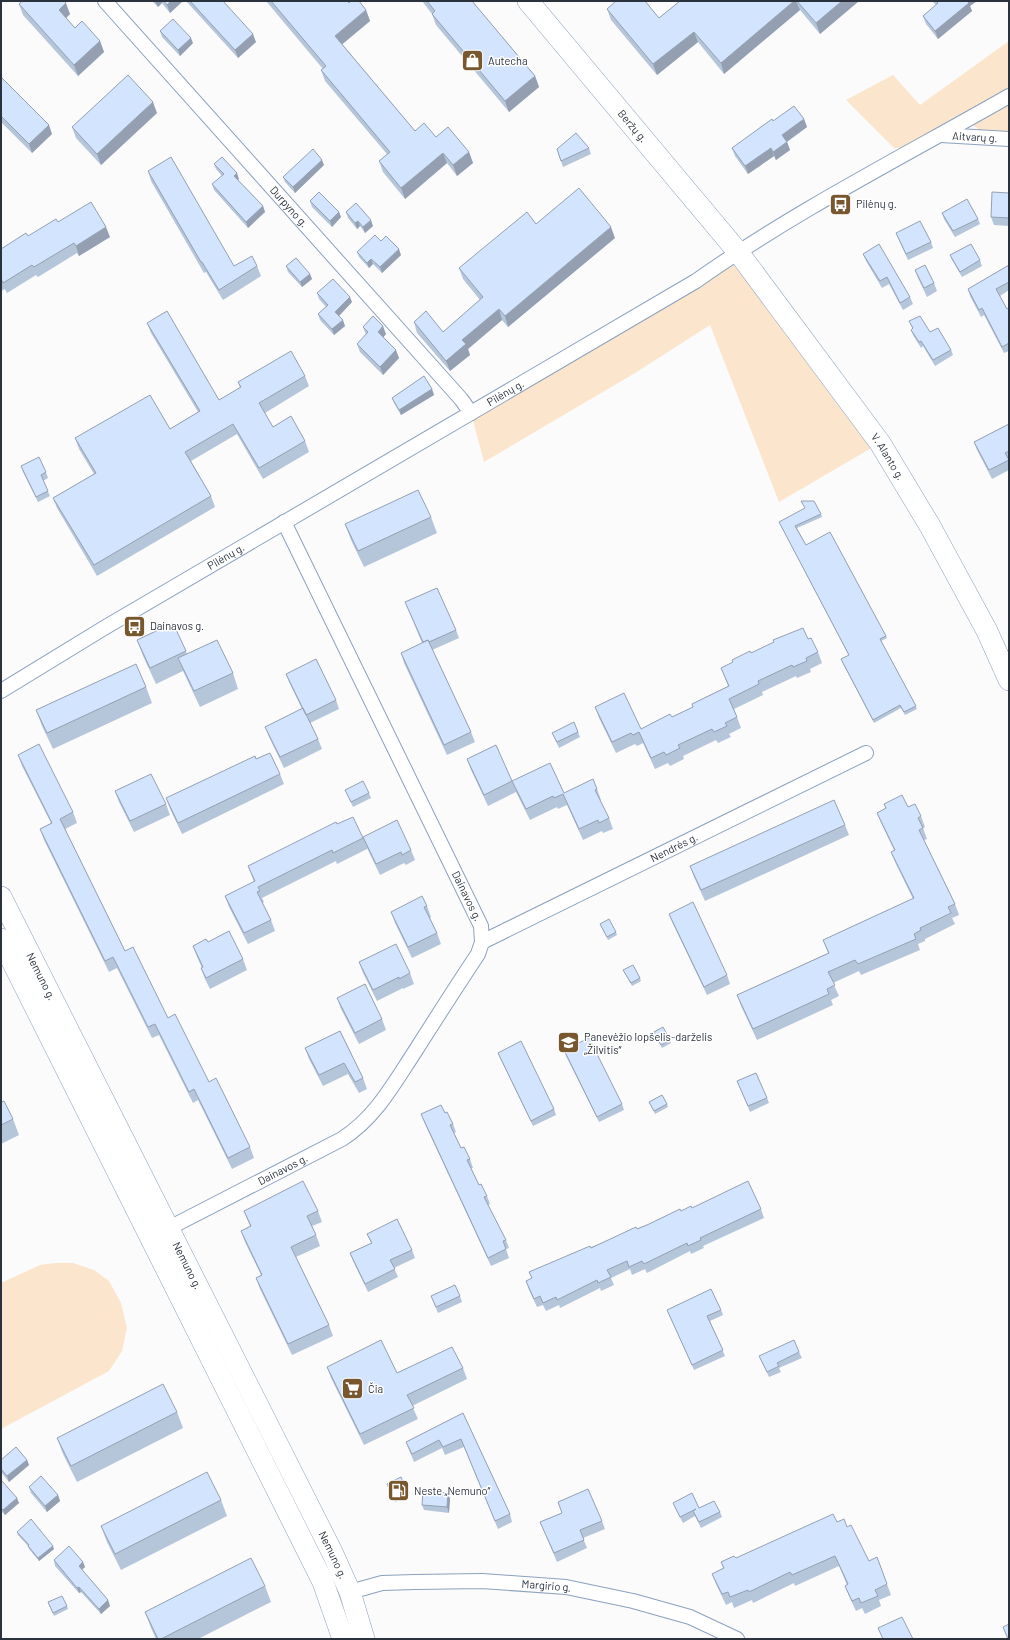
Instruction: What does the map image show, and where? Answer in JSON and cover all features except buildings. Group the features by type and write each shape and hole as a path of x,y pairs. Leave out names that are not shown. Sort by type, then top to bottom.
{"main road":[{"name":"Beržų g.","path":"528,1 738,252"},
{"name":"V. Alanto g.","path":"738,252 880,443 930,526 987,632 1009,680"},
{"name":"Nemuno g.","path":"1,897 332,1552 350,1592 364,1639"},
{"name":"Nemuno g.","path":"1,939 319,1575 343,1639"}],"street":[{"name":"Durpyno g.","path":"105,1 456,393 471,413"},
{"name":"Pilėnų g.","path":"1,691 36,668 696,281 738,252 810,208 1009,96"},
{"name":"Aitvarų g.","path":"941,135 1009,139"},
{"name":"Dainavos g.","path":"169,1228 335,1143 357,1130 392,1087 478,954 482,942 481,926 284,522"},
{"name":"Nendrės g.","path":"482,942 866,753"},
{"name":"Margirio g.","path":"350,1592 382,1583 421,1581 482,1581 566,1587 633,1601 690,1617 737,1639"}],"shaded area":[{"path":"1009,41 1009,137 985,134 962,117 902,148 894,148 846,100 893,75 920,105"},
{"path":"738,252 880,443 779,502 710,325 635,373 484,462 471,413"},
{"path":"73,1263 94,1270 109,1281 121,1303 127,1328 122,1351 109,1371 1,1429 1,1283 40,1265"}],"place":[{"name":"Autecha","path":"472,61"},
{"name":"Pilėnų g.","path":"840,204"},
{"name":"Dainavos g.","path":"134,626"},
{"name":"Panevėžio lopšelis-darželis „Žilvitis“","path":"569,1043"},
{"name":"Čia","path":"353,1389"},
{"name":"Neste „Nemuno“","path":"398,1491"}]}
